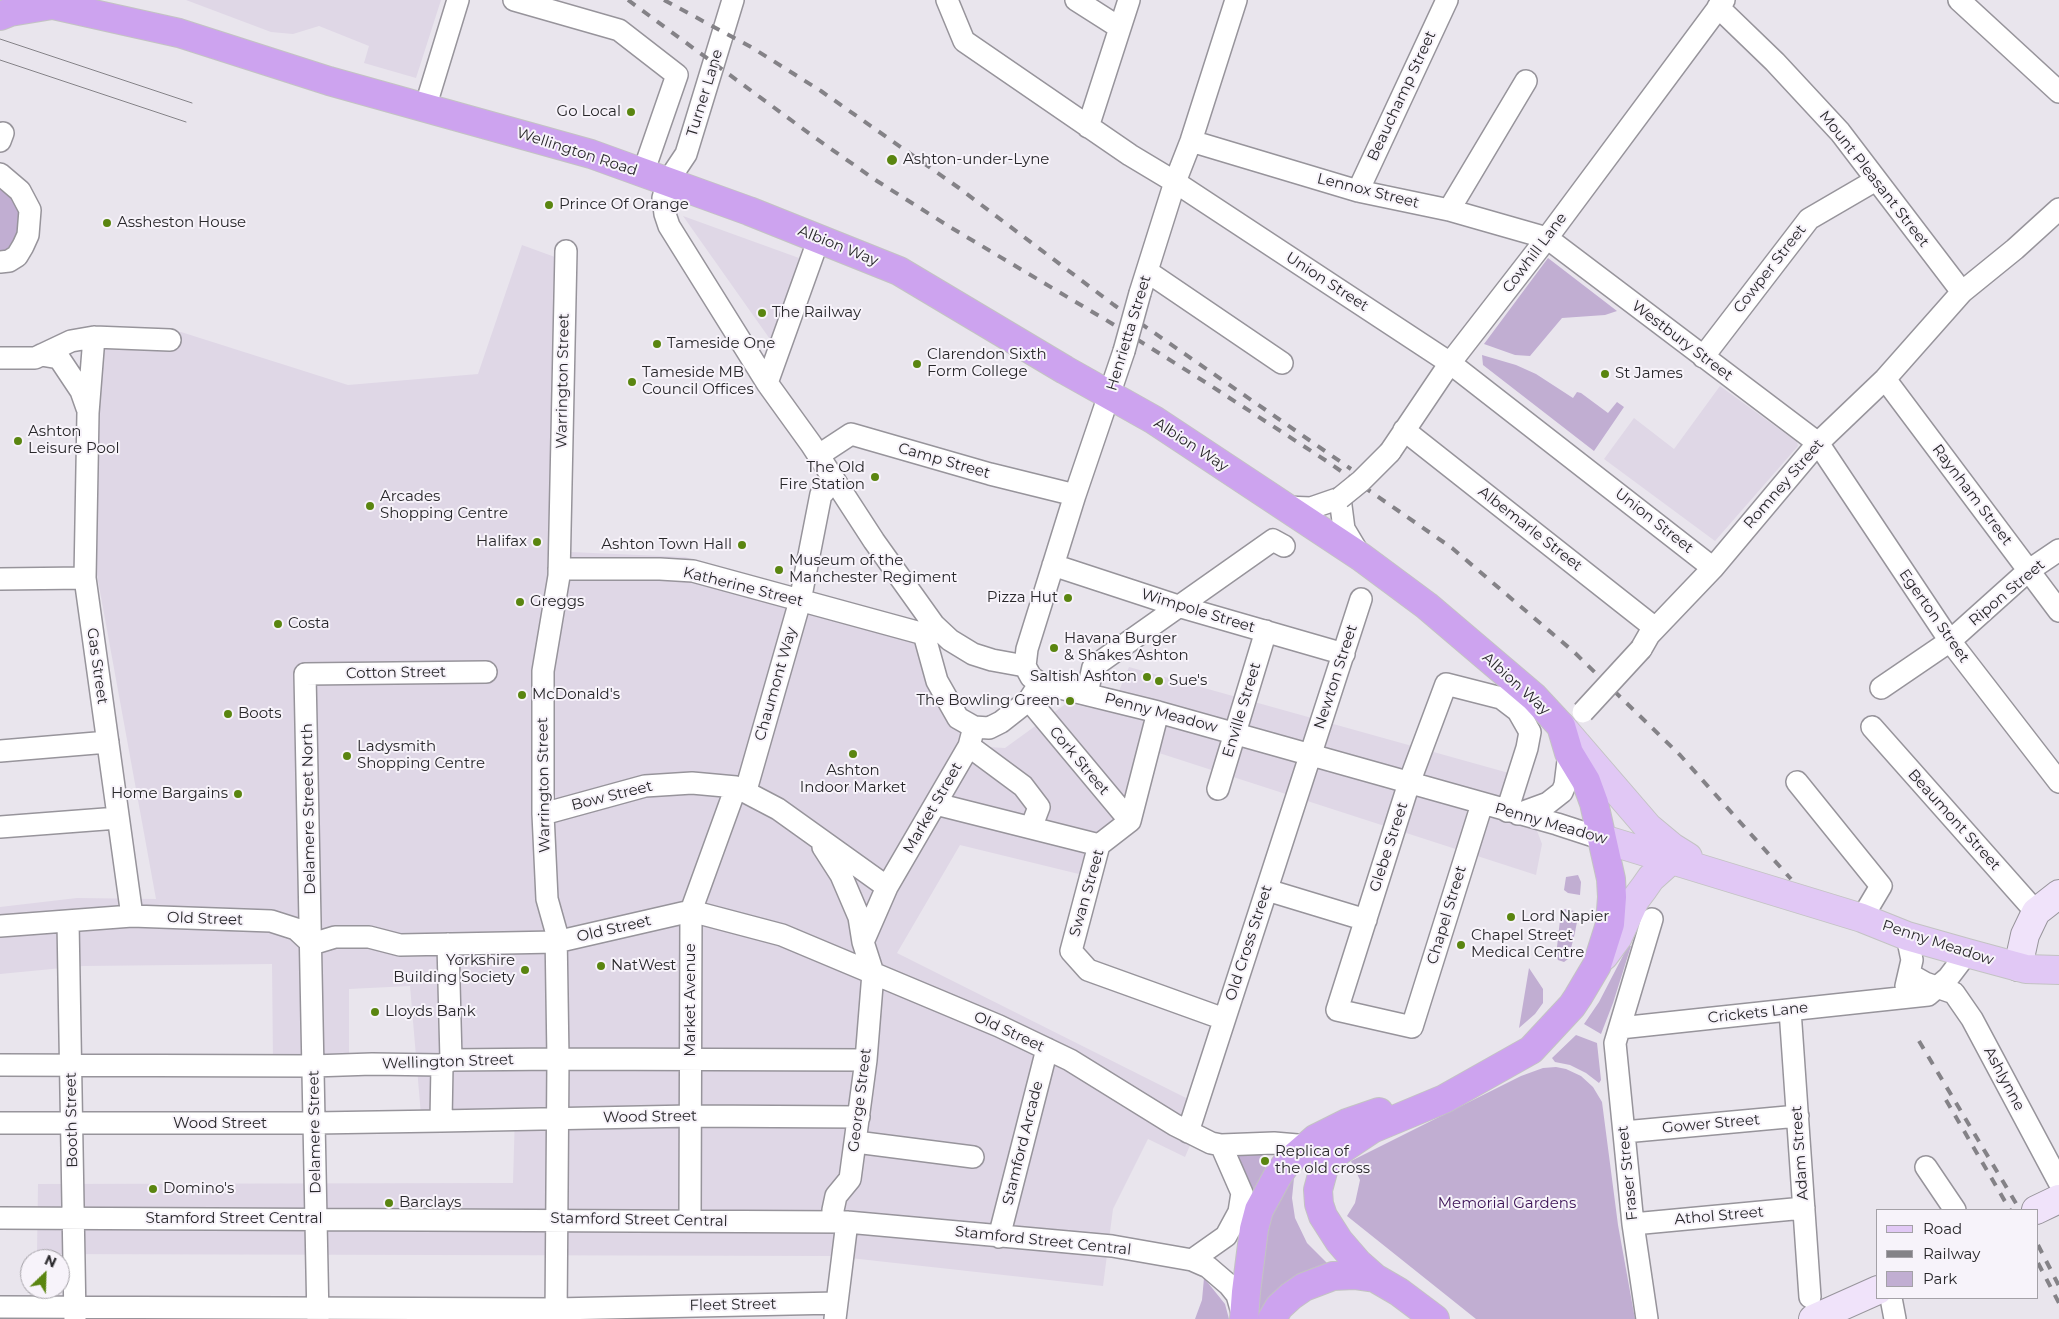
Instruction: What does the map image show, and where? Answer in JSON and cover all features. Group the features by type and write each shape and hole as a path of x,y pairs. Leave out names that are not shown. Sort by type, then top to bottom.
{"highway":[{"name":"Wellington Road","path":"119,0 179,33"},
{"name":"Wellington Road","path":"42,3 179,33 329,81 591,154 656,177"},
{"path":"0,16 42,3"},
{"name":"Albion Way","path":"656,177 819,238 899,271 1109,396 1154,420 1361,558 1427,606 1534,697 1572,719 1570,753 1586,781 1603,839 1611,879 1610,924 1597,964 1572,1006 1531,1050 1444,1099"},
{"path":"1244,1319 1252,1247 1259,1210 1286,1164 1315,1139 1331,1130 1383,1110 1444,1099"},
{"path":"1435,1319 1400,1292 1375,1278 1358,1263 1339,1241 1324,1216 1319,1204 1318,1190 1325,1164 1339,1150 1372,1129 1444,1099"},
{"path":"1272,1319 1279,1307 1291,1296 1316,1282 1334,1276 1354,1275 1375,1278"}],"main road":[{"path":"1572,719 1648,827 1672,848 1715,873"},
{"name":"Penny Meadow","path":"1603,839 1862,918 1907,936 2018,967 2059,970"},
{"path":"1597,964 1618,937 1635,900 1651,878 1671,860"},
{"path":"2018,967 2025,935 2036,912 2059,894"},
{"path":"1811,1308 1876,1291"}],"street":[{"path":"425,108 458,0"},
{"path":"514,0 619,30 677,75 656,177 669,226 767,383 819,455 929,629 937,681 958,718 971,736 1024,786 1039,807 1036,829"},
{"name":"Turner Lane","path":"656,177 686,154 733,0"},
{"name":"Union Street","path":"947,0 964,41 1130,155 1450,363 1713,568"},
{"path":"1076,0 1120,28"},
{"path":"1088,127 1129,0"},
{"name":"Henrietta Street","path":"1025,666 1027,649 1075,495 1124,351 1174,182 1190,141 1236,0"},
{"name":"Beauchamp Street","path":"1358,191 1447,0"},
{"path":"1959,0 2059,92"},
{"name":"Mount Pleasant Street","path":"1721,3 1840,132 1962,292"},
{"name":"Cowhill Lane","path":"1284,507 1311,508 1340,498 1361,481 1390,452 1450,363 1547,238 1721,3"},
{"path":"1449,210 1526,81"},
{"name":"Lennox Street","path":"1190,141 1358,191 1449,210 1547,238"},
{"path":"0,174 20,191 30,210 28,235 23,246 17,256 9,261 0,262"},
{"name":"Cowper Street","path":"1703,357 1809,219 1876,180"},
{"name":"Romney Street","path":"1572,719 1641,649 1649,635 1713,568 1818,443 1885,379 1962,292 2015,249 2059,209"},
{"path":"767,383 819,238"},
{"name":"Westbury Street","path":"1547,238 1818,443"},
{"name":"Warrington Street","path":"556,1314 558,1059 556,931 547,899 543,814 543,671 559,569 566,251"},
{"path":"1148,272 1282,363"},
{"path":"0,358 18,360 35,358 71,341 94,337 170,340"},
{"name":"Gas Street","path":"94,337 88,413 85,578 132,916"},
{"name":"Gas Street","path":"41,355 59,358 81,391 88,413"},
{"name":"Raynham Street","path":"1885,379 2059,611"},
{"name":"Albemarle Street","path":"1404,430 1656,628"},
{"name":"Camp Street","path":"819,455 851,434 990,474 1075,495"},
{"name":"Egerton Street","path":"1818,443 1950,642 2059,782"},
{"path":"819,455 815,463 817,477 825,491 929,629 973,654 992,660 1025,666 1031,677 1034,692 1002,722 971,736"},
{"name":"Chaumont Way","path":"741,788 800,601 821,494 825,491"},
{"path":"1340,498 1344,529 1361,558"},
{"path":"1087,694 1093,667 1181,607 1273,540 1284,546"},
{"name":"Ripon Street","path":"1881,688 1950,642 2028,571 2059,550"},
{"name":"Wimpole Street","path":"1053,565 1181,607 1344,654"},
{"name":"Katherine Street","path":"559,569 660,569 693,571 800,601 929,629"},
{"path":"0,580 85,578"},
{"name":"Newton Street","path":"1311,755 1361,599"},
{"name":"Enville Street","path":"1218,789 1266,631"},
{"name":"Cotton Street","path":"306,674 486,672"},
{"name":"Delamere Street North","path":"306,674 312,944"},
{"name":"Glebe Street","path":"1337,1010 1409,783 1446,684 1501,698 1518,711 1530,732 1512,813"},
{"name":"Penny Meadow","path":"1034,692 1087,694 1158,712 1512,813 1557,824 1603,839"},
{"name":"Cork Street","path":"1034,692 1130,821"},
{"path":"1130,821 1158,712"},
{"name":"Beaumont Street","path":"1872,727 2036,912"},
{"name":"Market Street","path":"863,942 887,887 936,804 971,736"},
{"path":"0,751 108,742"},
{"path":"1512,813 1548,803 1562,792 1565,785 1570,753"},
{"name":"Old Cross Street","path":"1188,1132 1311,755"},
{"path":"1796,782 1881,886 1862,918"},
{"name":"Bow Street","path":"543,814 645,786 692,783 741,788 778,809 887,887"},
{"name":"Market Avenue","path":"690,1220 691,911 741,788"},
{"path":"936,804 1099,845"},
{"name":"Chapel Street","path":"1337,1010 1412,1027 1482,804"},
{"path":"0,827 118,818"},
{"name":"Swan Street","path":"1130,821 1099,845 1071,952 1088,970 1224,1019"},
{"name":"Bow Street","path":"816,837 841,874 858,917 863,942 873,973"},
{"path":"1267,890 1366,920"},
{"name":"Old Street","path":"0,926 132,916 270,921 296,929 312,944 335,937 369,936 400,944 556,942 691,911 782,934 999,1026 1070,1060 1188,1132 1211,1143 1222,1145"},
{"name":"Fraser Street","path":"1648,1319 1634,1224 1615,1043 1652,919"},
{"name":"Booth Street","path":"68,921 75,1313"},
{"path":"1897,998 1907,984 1912,960 1907,936"},
{"name":"Delamere Street","path":"312,944 318,1314"},
{"path":"441,1121 447,1063 448,944"},
{"name":"Crickets Lane","path":"1620,1028 1928,995 1948,978 1967,953"},
{"name":"George Street","path":"836,1311 841,1222 833,1210 836,1196 850,1179 866,1060 873,973"},
{"path":"1909,974 1925,983 1939,987"},
{"name":"Ashlynne","path":"1939,987 1954,994 1972,1018 2052,1198"},
{"name":"Adam Street","path":"1790,1010 1811,1308"},
{"name":"Stamford Arcade","path":"999,1237 1047,1049"},
{"name":"Wellington Street","path":"0,1066 313,1066 558,1059 866,1060"},
{"name":"Wood Street","path":"0,1123 315,1124 691,1116 859,1117"},
{"name":"Gower Street","path":"1624,1132 1798,1116"},
{"path":"856,1142 973,1157"},
{"path":"1192,1260 1226,1236 1239,1212 1242,1193 1222,1145 1274,1143 1309,1146"},
{"path":"1926,1167 1954,1209"},
{"name":"Athol Street","path":"1634,1224 1804,1208"},
{"name":"Stamford Street Central","path":"0,1218 556,1219 841,1222 1112,1246 1192,1260 1208,1267 1229,1285 1236,1296 1244,1319"},
{"path":"1891,1299 1895,1319"},
{"name":"Fleet Street","path":"0,1306 75,1313 556,1314 836,1311"}],"shaded area":[{"path":"186,0 441,0 416,78 364,63 369,46 319,26 293,34 271,32"},
{"path":"683,216 799,258 772,342"},
{"path":"522,245 574,264 570,552 685,557 801,591 919,645 969,746 1005,748 1067,703 1110,712 1129,667 1516,775 1542,844 1536,875 1156,752 1083,875 960,845 897,953 1206,1108 1185,1157 1148,1139 1113,1209 1103,1286 832,1256 70,1254 70,1249 37,1249 38,1184 513,1183 515,1113 421,1115 410,986 349,989 349,1061 273,1061 272,964 83,966 0,974 0,907 77,898 156,899 97,575 80,327 181,332 348,385 478,374"},
{"path":"1720,386 1797,442 1798,446 1715,541 1604,459 1634,418 1674,449"}],"green space":[{"path":"0,184 17,202 21,216 18,234 5,253 0,255"},
{"path":"1548,258 1617,311 1605,315 1562,318 1530,356 1515,355 1484,344"},
{"path":"1482,355 1516,365 1536,374 1573,398 1577,392 1581,393 1608,413 1617,402 1624,407 1594,451 1483,365"},
{"path":"1578,875 1581,882 1580,895 1568,893 1564,890 1566,877"},
{"path":"1565,909 1579,912 1568,959 1564,962 1558,960 1556,956 1561,911"},
{"path":"1628,946 1631,946 1601,1034 1584,1024 1599,1002"},
{"path":"1529,968 1543,989 1543,1003 1535,1014 1519,1028"},
{"path":"1576,1035 1597,1043 1601,1080 1599,1083 1586,1073 1570,1065 1555,1062 1552,1058"},
{"name":"Memorial Gardens","path":"1556,1067 1566,1069 1581,1076 1593,1087 1602,1102 1618,1225 1635,1319 1476,1319 1347,1216 1355,1203 1360,1180 1351,1161 1521,1076 1543,1068"},
{"path":"1235,1153 1265,1153 1260,1160 1268,1171 1256,1193 1249,1193"},
{"path":"1292,1177 1294,1178 1292,1198 1295,1218 1307,1243 1327,1263 1309,1272 1260,1319 1258,1316 1264,1254 1269,1226 1273,1209"},
{"path":"1204,1278 1225,1304 1229,1319 1195,1319 1202,1300"}],"tram line":[{"path":"0,39 192,103"},
{"path":"0,60 186,122"}],"railway":[{"path":"628,0 877,181 1205,382 1325,460 1452,548 1574,652 1680,755 1791,879"},
{"path":"664,0 751,47 821,91 959,188 1114,305 1351,469"},
{"path":"1919,1041 2019,1209"},
{"path":"1946,1100 2009,1209"},
{"path":"2039,1247 2059,1286"},
{"path":"2039,1265 2059,1303"}],"place":[{"name":"Go Local","path":"631,112"},
{"name":"Ashton-under-Lyne","path":"892,160"},
{"name":"Prince Of Orange","path":"549,205"},
{"name":"Assheston House","path":"107,223"},
{"name":"The Railway","path":"762,313"},
{"name":"Tameside One","path":"657,344"},
{"name":"Clarendon Sixth Form College","path":"917,364"},
{"name":"St James","path":"1605,374"},
{"name":"Tameside MB Council Offices","path":"632,382"},
{"name":"Ashton Leisure Pool","path":"18,441"},
{"name":"The Old Fire Station","path":"875,477"},
{"name":"Arcades Shopping Centre","path":"370,506"},
{"name":"Halifax","path":"537,542"},
{"name":"Ashton Town Hall","path":"742,545"},
{"name":"Museum of the Manchester Regiment","path":"779,570"},
{"name":"Pizza Hut","path":"1068,598"},
{"name":"Greggs","path":"520,602"},
{"name":"Costa","path":"278,624"},
{"name":"Havana Burger & Shakes Ashton","path":"1054,648"},
{"name":"Saltish Ashton","path":"1147,677"},
{"name":"Sue's","path":"1159,681"},
{"name":"McDonald's","path":"522,695"},
{"name":"The Bowling Green","path":"1070,701"},
{"name":"Boots","path":"228,714"},
{"name":"Ashton Indoor Market","path":"853,754"},
{"name":"Ladysmith Shopping Centre","path":"347,756"},
{"name":"Home Bargains","path":"238,794"},
{"name":"Lord Napier","path":"1511,917"},
{"name":"Chapel Street Medical Centre","path":"1461,945"},
{"name":"NatWest","path":"601,966"},
{"name":"Yorkshire Building Society","path":"525,970"},
{"name":"Lloyds Bank","path":"375,1012"},
{"name":"Replica of the old cross","path":"1265,1161"},
{"name":"Domino's","path":"153,1189"},
{"name":"Barclays","path":"389,1203"}]}
